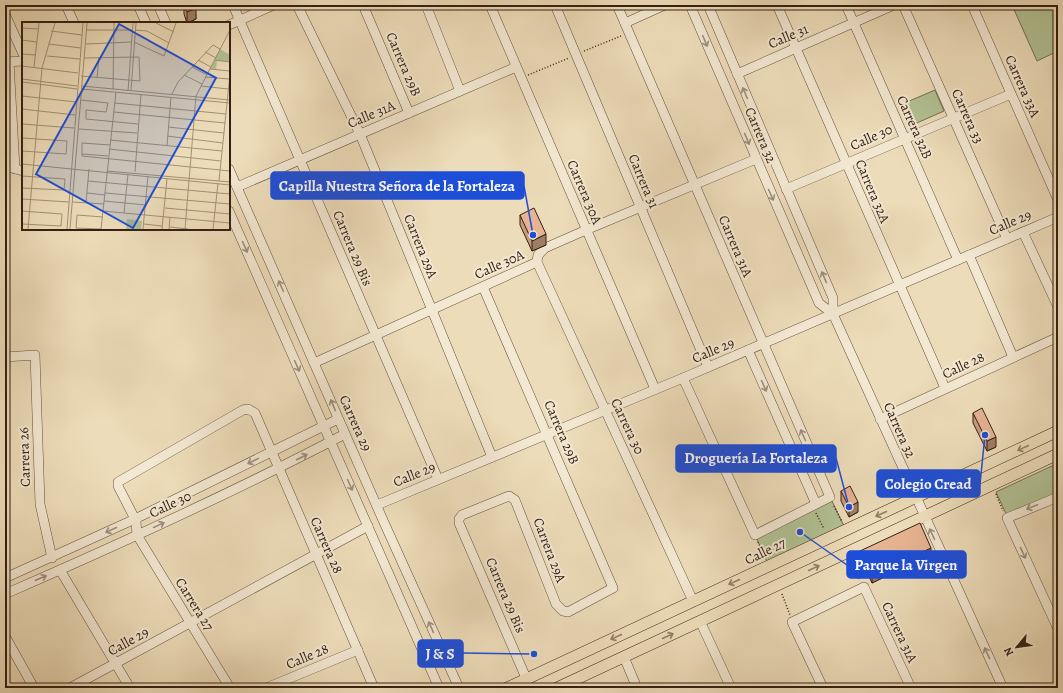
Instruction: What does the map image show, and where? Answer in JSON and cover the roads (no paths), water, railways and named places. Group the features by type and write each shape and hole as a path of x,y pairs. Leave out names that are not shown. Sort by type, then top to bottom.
{"main road":[{"name":"Calle 27","path":"507,688 1058,431"},
{"path":"556,688 924,517 1056,459"}],"street":[{"path":"66,5 74,22"},
{"path":"138,5 146,22"},
{"path":"158,5 166,22"},
{"name":"Carrera 29 Bis","path":"234,5 438,479"},
{"path":"230,25 274,5"},
{"name":"Carrera 29A","path":"297,5 360,134 492,457"},
{"name":"Carrera 29B","path":"363,5 409,113"},
{"path":"426,5 460,91"},
{"name":"Carrera 30A","path":"490,5 655,389"},
{"name":"Carrera 31","path":"555,5 708,367"},
{"name":"Carrera 31A","path":"617,5 762,344 830,497 815,505"},
{"path":"625,23 665,5"},
{"name":"Carrera 32","path":"690,5 819,304 833,314"},
{"name":"Carrera 32","path":"708,5 833,298 833,314 1003,688"},
{"name":"Carrera 32A","path":"777,5 945,388"},
{"name":"Carrera 32B","path":"846,5 958,260"},
{"name":"Calle 31","path":"737,74 894,5"},
{"name":"Carrera 33","path":"903,5 1006,239"},
{"name":"Carrera 33A","path":"972,5 1058,200"},
{"path":"5,14 22,52"},
{"path":"5,166 19,170 7,62 22,61"},
{"name":"Calle 31A","path":"237,187 516,66"},
{"name":"Calle 30","path":"786,189 1011,94"},
{"name":"Calle 30A","path":"314,363 537,262 538,255 545,248 756,159"},
{"name":"Carrera 29","path":"230,171 338,419 459,688"},
{"path":"230,213 439,688"},
{"name":"Calle 29","path":"377,505 683,378 1058,217"},
{"path":"1023,232 1058,307"},
{"path":"969,255 1013,357"},
{"name":"Carrera 30","path":"537,262 693,601"},
{"name":"Carrera 29B","path":"483,287 548,434 613,588 568,612"},
{"name":"Calle 28","path":"880,419 1058,337"},
{"path":"683,378 755,535 815,505 748,350"},
{"name":"Carrera 26","path":"5,357 35,354 40,504 52,558"},
{"name":"Carrera 28","path":"135,519 118,486 118,482 243,410 248,409 255,413 374,688"},
{"name":"Calle 30","path":"5,578 52,558 135,519 338,419"},
{"name":"Calle 30","path":"5,594 137,535 279,468 345,434"},
{"name":"Carrera 29 Bis","path":"509,496 462,515 459,519 459,523 526,678"},
{"name":"Carrera 29A","path":"509,496 515,500 556,604 563,611 568,612"},
{"path":"1058,497 1006,518 1058,629"},
{"path":"135,519 137,535"},
{"name":"Calle 29","path":"70,688 368,526"},
{"name":"Carrera 27","path":"137,535 230,688"},
{"path":"60,570 130,688"},
{"name":"Carrera 31A","path":"823,688 792,622 864,588 911,688"},
{"path":"700,621 731,688"},
{"path":"5,636 34,688"},
{"name":"Calle 28","path":"266,688 358,650"},
{"path":"624,657 637,688"}],"place":[{"name":"Capilla Nuestra Señora de la Fortaleza","path":"533,235"},
{"name":"Colegio Cread","path":"985,435"},
{"name":"Droguería La Fortaleza","path":"849,507"},
{"name":"Parque la Virgen","path":"800,532"},
{"name":"J & S","path":"534,654"}]}
